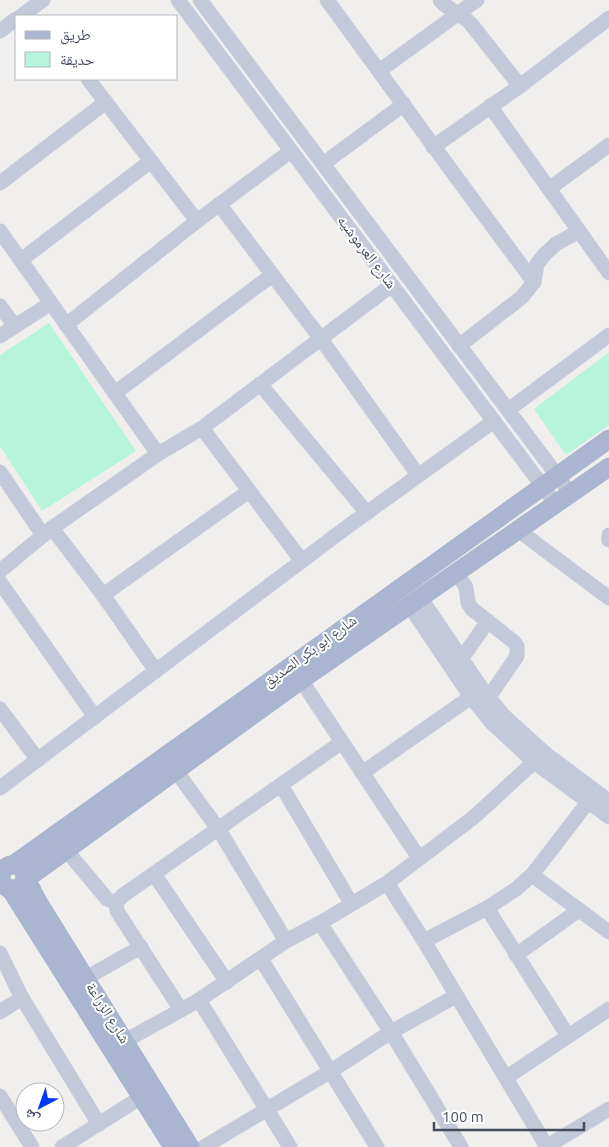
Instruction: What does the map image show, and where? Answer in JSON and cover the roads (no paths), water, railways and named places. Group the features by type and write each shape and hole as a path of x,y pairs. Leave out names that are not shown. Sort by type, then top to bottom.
{"main road":[{"name":"شارع ابو بكر الصديق","path":"6,876 609,439"},
{"name":"شارع ابو بكر الصديق","path":"6,876 66,850 301,680 609,467"},
{"name":"شارع الزراعة","path":"6,876 86,978 125,1041 173,1147"},
{"name":"شارع الزراعة","path":"6,876 149,1093 190,1147"}],"street":[{"name":"شارع العرموشيه","path":"178,0 494,421 550,481"},
{"name":"شارع العرموشيه","path":"200,0 508,410 550,481 563,499"},
{"path":"327,0 404,104 433,147 534,282"},
{"path":"440,0 449,10 472,24 520,86"},
{"path":"379,71 477,0"},
{"path":"433,147 520,86 609,18"},
{"path":"0,31 15,20"},
{"path":"89,80 197,221"},
{"path":"0,183 106,102"},
{"path":"323,164 404,104"},
{"path":"490,106 609,273"},
{"path":"550,188 609,145"},
{"path":"66,324 219,204 291,151"},
{"path":"21,260 151,161"},
{"path":"327,198 342,189"},
{"path":"219,204 321,339 418,475"},
{"path":"0,231 158,454"},
{"path":"459,346 522,297 534,282 537,264 545,254 556,244 579,231"},
{"path":"115,393 272,275"},
{"path":"0,571 47,531 158,454 202,428 392,285"},
{"path":"0,336 51,303"},
{"path":"0,306 15,326"},
{"path":"508,410 609,335"},
{"path":"260,384 367,513"},
{"path":"0,788 302,561 494,421"},
{"path":"202,428 302,561"},
{"path":"0,472 47,531 103,595 156,671"},
{"path":"103,595 249,491"},
{"path":"518,530 609,598"},
{"path":"609,535 609,540"},
{"path":"456,573 466,587 469,606 514,642 518,651 489,698"},
{"path":"0,582 95,717"},
{"path":"415,601 462,658 503,715 528,739 609,801"},
{"path":"415,601 471,696 492,723 534,762 609,817"},
{"path":"462,658 488,621"},
{"path":"301,680 419,858"},
{"path":"362,773 471,696"},
{"path":"0,709 38,760"},
{"path":"181,1010 117,910 116,903 122,896 219,830 342,742"},
{"path":"125,1041 199,1000 286,941 387,883 474,816 534,762"},
{"path":"176,771 219,830 286,941"},
{"path":"281,785 351,903"},
{"path":"424,941 487,908 516,889 532,875 588,802"},
{"path":"66,850 106,899 116,903"},
{"path":"154,874 227,982"},
{"path":"532,875 609,932"},
{"path":"387,883 507,1077 547,1147 609,1109"},
{"path":"487,908 568,1036"},
{"path":"516,955 579,910"},
{"path":"320,923 391,1032 461,1147"},
{"path":"86,978 141,947"},
{"path":"0,953 22,998 98,1124"},
{"path":"261,959 377,1147"},
{"path":"204,1147 331,1071 391,1032 456,996"},
{"path":"0,1012 22,998"},
{"path":"199,1000 290,1147"},
{"path":"507,1077 609,1008"},
{"path":"62,1147 85,1141 98,1124 149,1093"},
{"path":"0,1096 32,1147"}]}
